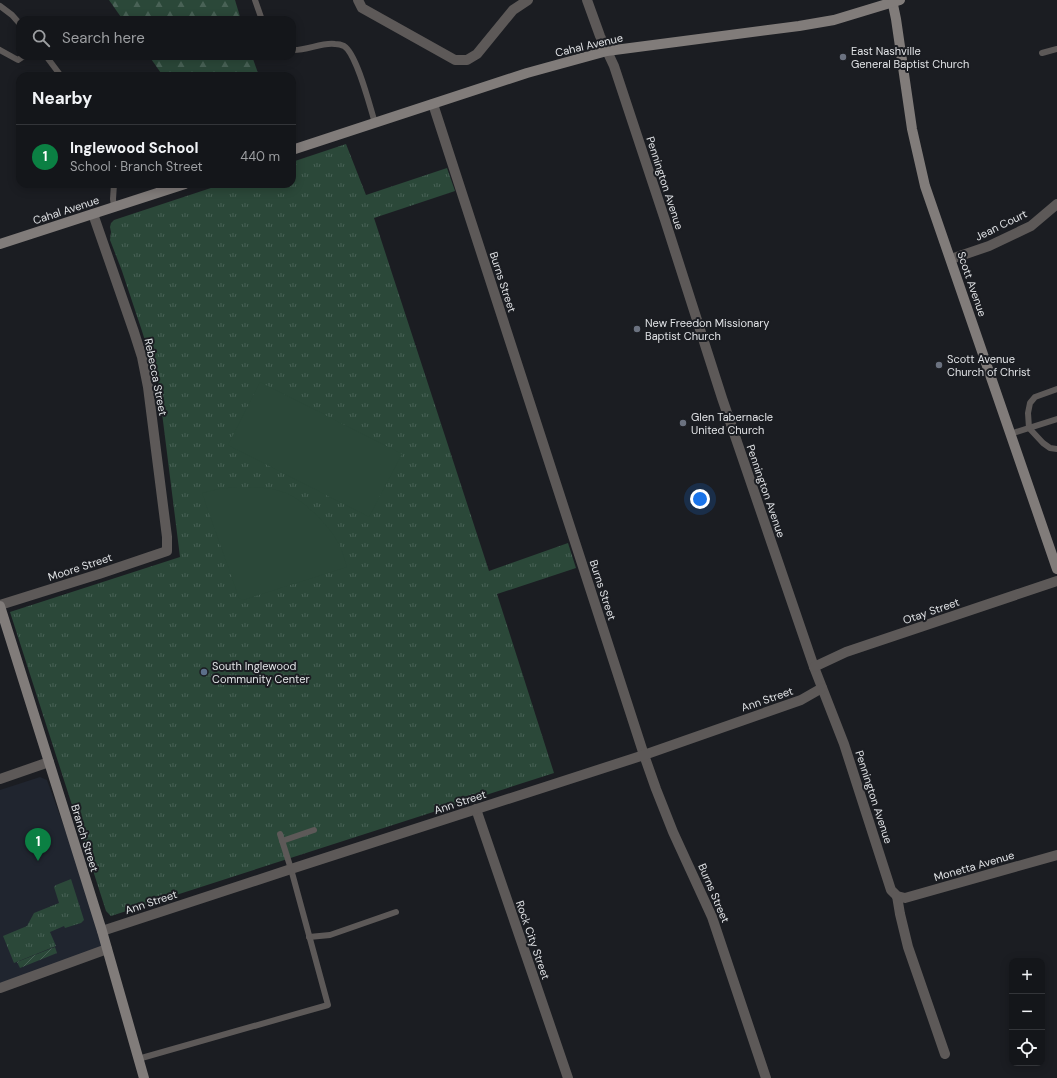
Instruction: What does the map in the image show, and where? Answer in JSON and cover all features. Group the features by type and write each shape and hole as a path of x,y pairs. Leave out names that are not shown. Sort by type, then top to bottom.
{"street":[{"path":"358,0 362,8 455,60 467,60 477,54 513,10 528,0"},
{"name":"Pennington Avenue","path":"587,0 600,36 614,66 722,398 814,667 844,744 891,890 897,896 908,947 945,1054"},
{"name":"Cahal Avenue","path":"296,149 527,73 607,51 799,26 834,20 895,1"},
{"name":"Scott Avenue","path":"895,1 896,19 912,129 925,186 1057,569"},
{"name":"Burns Street","path":"433,104 644,755 673,832 712,917 766,1078"},
{"name":"Cahal Avenue","path":"0,244 173,188"},
{"name":"Jean Court","path":"951,259 989,246 1031,226 1057,204"},
{"name":"Rebecca Street","path":"93,214 142,357 148,387 167,537 167,551"},
{"name":"Moore Street","path":"0,605 167,551"},
{"name":"Otay Street","path":"814,667 846,652 1057,582"},
{"name":"Branch Street","path":"0,605 102,931 144,1078"},
{"name":"Ann Street","path":"102,931 644,755 801,700 822,688"},
{"path":"0,779 49,762"},
{"name":"Rock City Street","path":"476,809 568,1078"},
{"name":"Monetta Avenue","path":"897,896 905,898 1057,855"},
{"path":"0,988 107,949"}],"lane":[{"path":"255,0 261,16"},
{"path":"0,6 16,20"},
{"path":"296,50 334,44 344,47 354,61 375,123"},
{"path":"1042,53 1057,49"},
{"path":"0,50 16,59"},
{"path":"49,60 58,72"},
{"path":"114,188 114,207"},
{"path":"1057,389 1036,397 1030,403 1028,413 1029,428 1043,443 1050,448 1057,449"},
{"path":"1010,434 1057,419"},
{"path":"282,841 314,830"},
{"path":"138,1059 328,1005 280,834"},
{"path":"309,937 330,935 396,912"}],"shaded area":[{"path":"40,777 47,780 102,931 107,949 0,983 0,790"}],"green space":[{"path":"109,0 235,0 240,16 120,16"},
{"path":"152,60 253,60 258,72 160,72"},
{"path":"346,144 366,195 447,168 455,191 374,218 489,571 568,543 576,568 497,594 554,773 111,916 106,911 10,612 180,557 158,381 122,271 110,240 111,223 114,220 211,188 296,188 296,161"},
{"path":"260,382 402,454 369,517 228,445"},
{"path":"237,487 268,488 286,493 300,501 322,521 333,535 340,547 347,567 243,600 239,598 202,493"},
{"path":"71,879 84,920 81,923 65,928 64,926 50,932 56,946 14,963 3,936 27,926 34,913 59,903 54,887"},
{"path":"55,947 57,953 20,968 17,962"}],"place":[{"name":"East Nashville General Baptist Church","path":"843,57"},
{"name":"New Freedon Missionary Baptist Church","path":"637,329"},
{"name":"Scott Avenue Church of Christ","path":"939,365"},
{"name":"Glen Tabernacle United Church","path":"683,423"},
{"name":"South Inglewood Community Center","path":"204,672"},
{"name":"Inglewood School","path":"38,861"}]}
